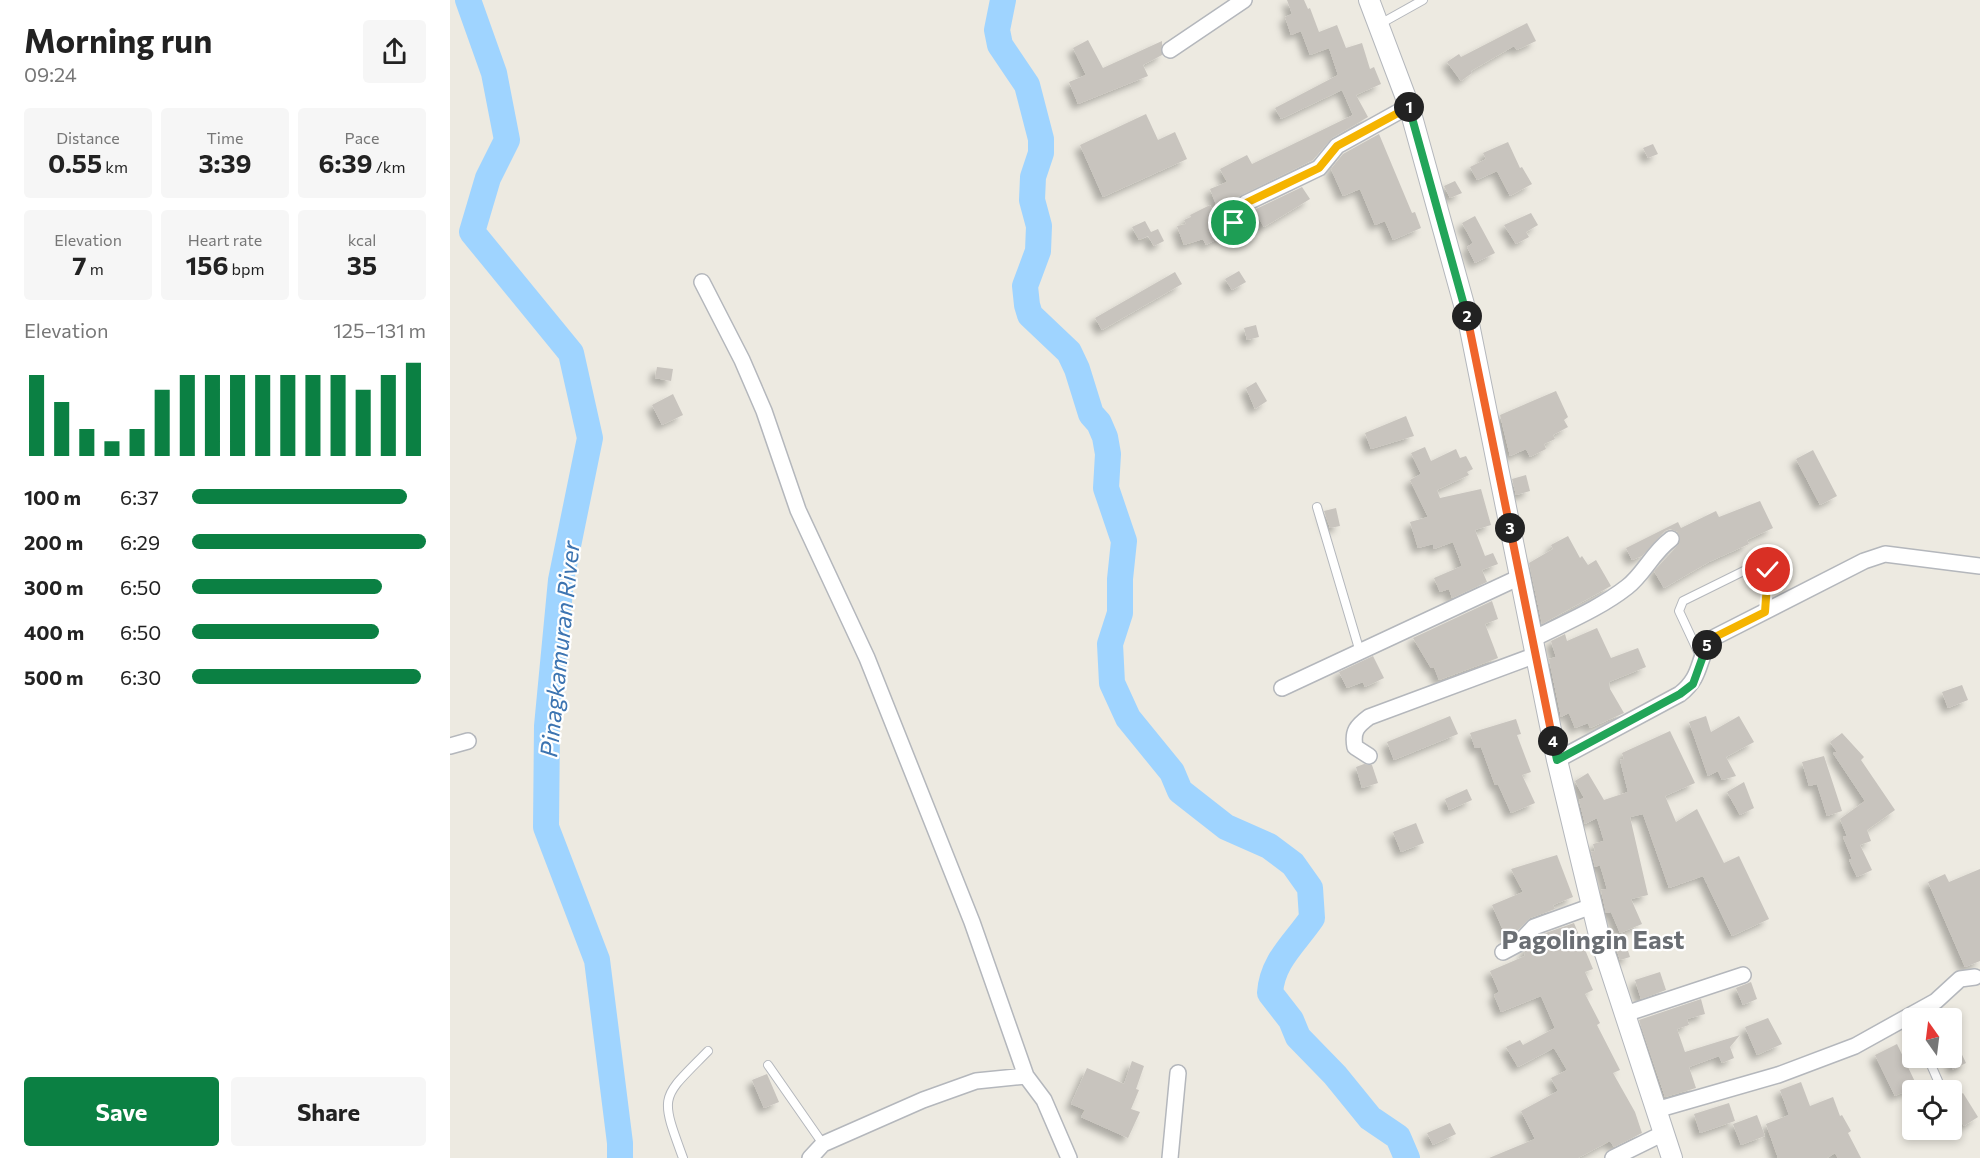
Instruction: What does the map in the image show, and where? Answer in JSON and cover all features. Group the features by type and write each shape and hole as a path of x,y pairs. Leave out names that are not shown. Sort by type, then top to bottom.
{"street":[{"path":"1170,50 1244,0"},
{"path":"1369,0 1408,105 1468,320 1557,760 1593,906 1672,1158"},
{"path":"1234,223 1237,212 1246,203 1319,168 1337,146 1408,105"},
{"path":"702,282 742,360 764,411 798,510 867,658 972,922 1026,1076 1044,1100 1070,1158"},
{"path":"1369,756 1355,747 1353,733 1357,726 1369,717 1534,647 1629,586 1656,551 1671,539"},
{"path":"1557,760 1680,694 1693,684 1705,648 1713,638 1864,561 1885,554 1980,566"},
{"path":"1282,688 1520,577"},
{"path":"450,746 468,741"},
{"path":"1503,952 1518,944 1534,927 1593,906"},
{"path":"1625,1014 1743,975"},
{"path":"1927,1008 1960,979 1975,977"},
{"path":"1656,1110 1778,1075 1855,1046 1902,1022"},
{"path":"1170,1158 1178,1073"},
{"path":"810,1158 823,1144 923,1100 975,1081 1026,1076"},
{"path":"1613,1158 1664,1133"}],"lane":[{"path":"1378,25 1423,0"},
{"path":"1317,507 1360,652"},
{"path":"1702,660 1679,611 1683,601 1762,562 1767,562 1765,612"},
{"path":"683,1158 671,1125 667,1100 670,1090 708,1051"},
{"path":"768,1065 823,1144"}],"building":[{"path":"1287,0 1304,0 1308,9 1310,8 1319,32 1337,25 1346,48 1362,43 1370,69 1374,67 1381,84 1356,95 1368,117 1332,138 1313,160 1217,207 1210,189 1227,182 1220,169 1247,155 1252,164 1353,115 1342,90 1281,119 1275,108 1338,75 1329,48 1310,55 1301,31 1291,35 1285,17 1292,14"},
{"path":"1527,23 1536,41 1517,50 1514,46 1471,71 1472,73 1461,81 1447,62 1459,54 1461,57"},
{"path":"1088,40 1103,68 1162,41 1162,55 1143,65 1148,76 1078,104 1069,82 1086,75 1073,48"},
{"path":"1146,114 1158,140 1175,132 1187,159 1103,197 1080,145"},
{"path":"1379,134 1412,213 1415,212 1421,228 1393,240 1385,221 1375,225 1360,189 1343,196 1331,169 1343,154"},
{"path":"1508,142 1520,168 1522,167 1532,184 1510,196 1497,171 1477,180 1470,167 1486,159 1483,153"},
{"path":"1653,144 1658,154 1648,158 1643,148"},
{"path":"1455,181 1462,193 1450,198 1444,186"},
{"path":"1302,187 1310,199 1264,227 1254,210"},
{"path":"1210,205 1226,235 1206,245 1203,239 1184,245 1177,226 1186,224 1184,220 1191,217 1190,215"},
{"path":"1531,213 1538,225 1526,232 1529,237 1516,244 1504,225"},
{"path":"1475,216 1495,253 1475,263 1467,247 1473,243 1462,223"},
{"path":"1145,221 1151,232 1158,229 1164,241 1154,246 1148,236 1139,240 1132,227"},
{"path":"1239,271 1246,282 1232,290 1225,279"},
{"path":"1175,272 1182,284 1102,330 1095,318"},
{"path":"1256,325 1259,337 1247,340 1244,328"},
{"path":"657,367 673,369 671,381 655,378"},
{"path":"1256,382 1267,401 1255,409 1246,388"},
{"path":"1556,391 1568,417 1564,420 1568,427 1553,435 1555,439 1544,444 1546,449 1530,457 1526,449 1510,456 1500,415"},
{"path":"673,394 683,415 662,425 652,405"},
{"path":"1406,416 1414,436 1371,449 1365,433"},
{"path":"1425,447 1431,461 1456,449 1460,458 1466,456 1473,469 1467,472 1469,475 1437,490 1440,498 1481,489 1491,525 1475,530 1485,556 1493,553 1498,564 1482,570 1487,582 1452,598 1449,589 1440,592 1434,578 1462,566 1453,542 1434,549 1433,544 1418,548 1410,522 1428,517 1410,480 1421,474 1411,453"},
{"path":"1813,450 1837,496 1820,505 1796,459"},
{"path":"1526,475 1530,491 1516,495 1512,479"},
{"path":"1760,501 1773,528 1747,540 1749,544 1709,562 1664,588 1654,571 1680,543 1678,532 1670,529 1665,531 1642,556 1632,560 1626,548 1678,522 1681,528 1716,511 1719,517"},
{"path":"1336,508 1340,526 1330,528 1324,511"},
{"path":"1568,536 1580,558 1582,556 1588,565 1596,560 1611,586 1542,624 1529,563 1553,549 1551,545"},
{"path":"1492,601 1498,619 1485,624 1498,658 1439,680 1434,667 1431,668 1413,638"},
{"path":"1597,628 1611,658 1638,648 1646,667 1609,682 1610,689 1624,713 1590,728 1588,723 1575,728 1569,713 1561,717 1549,659 1556,657 1551,641 1565,634 1567,641"},
{"path":"1373,656 1384,678 1365,687 1363,682 1347,688 1339,672"},
{"path":"1962,685 1968,700 1948,708 1942,692"},
{"path":"1450,716 1458,734 1394,760 1387,742"},
{"path":"1706,716 1711,732 1739,716 1754,742 1726,757 1736,776 1722,780 1718,771 1708,776 1689,722"},
{"path":"1516,719 1521,734 1517,735 1531,772 1522,775 1535,803 1511,813 1498,784 1495,785 1481,747 1475,748 1470,733"},
{"path":"1670,731 1695,783 1665,796 1676,822 1697,809 1724,863 1739,856 1769,919 1732,936 1703,876 1669,888 1643,814 1630,817 1648,895 1631,899 1642,924 1620,933 1611,912 1606,913 1601,890 1607,889 1600,865 1595,867 1591,852 1595,851 1593,844 1604,841 1597,818 1585,824 1579,800 1584,798 1575,781 1588,773 1604,800 1628,792 1620,760 1624,759 1622,753"},
{"path":"1842,733 1864,757 1861,760 1895,810 1867,830 1871,841 1860,845 1872,870 1857,877 1849,860 1852,859 1843,837 1847,836 1840,819 1865,801 1833,753 1837,752 1830,742"},
{"path":"1824,756 1842,811 1827,816 1817,784 1809,786 1802,762"},
{"path":"1364,764 1372,765 1378,783 1362,788 1356,767"},
{"path":"1744,782 1754,808 1740,815 1727,792"},
{"path":"1467,789 1472,800 1449,810 1445,799"},
{"path":"1416,823 1424,843 1401,852 1393,832"},
{"path":"1557,855 1573,897 1553,905 1555,909 1530,918 1515,933 1506,937 1492,905 1523,892 1511,869"},
{"path":"1980,869 1980,961 1965,967 1928,882 1945,874 1949,882"},
{"path":"1574,923 1593,969 1585,972 1593,990 1585,994 1600,1023 1597,1025 1620,1070 1613,1073 1635,1112 1642,1133 1614,1147 1610,1141 1578,1158 1489,1158 1535,1139 1521,1111 1558,1091 1551,1078 1567,1070 1554,1048 1518,1067 1506,1047 1520,1040 1523,1045 1555,1028 1541,996 1501,1012 1494,995 1499,992 1490,971 1525,956 1524,952 1540,935"},
{"path":"1623,935 1630,957 1620,960 1613,938"},
{"path":"1660,972 1666,990 1641,999 1635,980"},
{"path":"1751,982 1757,999 1743,1005 1736,988"},
{"path":"1701,999 1705,1014 1687,1019 1689,1025 1677,1029 1685,1052 1740,1035 1730,1047 1734,1058 1722,1063 1719,1056 1689,1067 1696,1088 1665,1097 1639,1020"},
{"path":"1768,1018 1782,1044 1757,1055 1745,1027"},
{"path":"1897,1044 1902,1054 1902,1068 1908,1068 1914,1080 1902,1080 1902,1093 1895,1096 1875,1055"},
{"path":"1132,1061 1144,1066 1136,1089 1139,1090 1131,1109 1140,1112 1128,1138 1081,1117 1085,1110 1071,1104 1087,1068 1124,1084"},
{"path":"767,1074 779,1102 764,1108 752,1080"},
{"path":"1801,1082 1810,1106 1833,1097 1840,1116 1842,1115 1851,1131 1848,1133 1861,1158 1838,1158 1835,1153 1827,1158 1778,1158 1766,1124 1789,1115 1780,1090"},
{"path":"1962,1094 1978,1117 1964,1126 1962,1123"},
{"path":"1729,1103 1735,1121 1700,1133 1694,1114"},
{"path":"1757,1115 1765,1136 1741,1145 1733,1124"},
{"path":"1450,1123 1456,1134 1433,1145 1427,1133"}],"waterway":[{"name":"Pinagkamuran River","path":"468,0 494,73 507,140 488,178 472,232 571,353 590,438 561,580 547,726 546,827 597,960 620,1158"},
{"path":"1003,0 997,30 1000,45 1027,85 1041,139 1041,153 1033,177 1032,200 1039,226 1038,251 1025,286 1027,305 1030,315 1069,352 1077,369 1091,414 1099,423 1105,437 1108,454 1106,488 1124,541 1120,579 1120,613 1110,644 1112,683 1128,718 1172,772 1180,791 1226,827 1269,846 1293,864 1310,888 1312,918 1285,953 1275,971 1270,993 1291,1020 1298,1037 1335,1075 1370,1118 1398,1137 1407,1158"}],"district":[{"name":"Pagolingin East","path":"1593,938"}],"route":[{"path":"1234,223 1237,212 1246,203 1319,168 1337,146 1408,105 1468,320 1557,760 1680,694 1693,684 1705,648 1713,638 1765,612 1768,570"}]}
